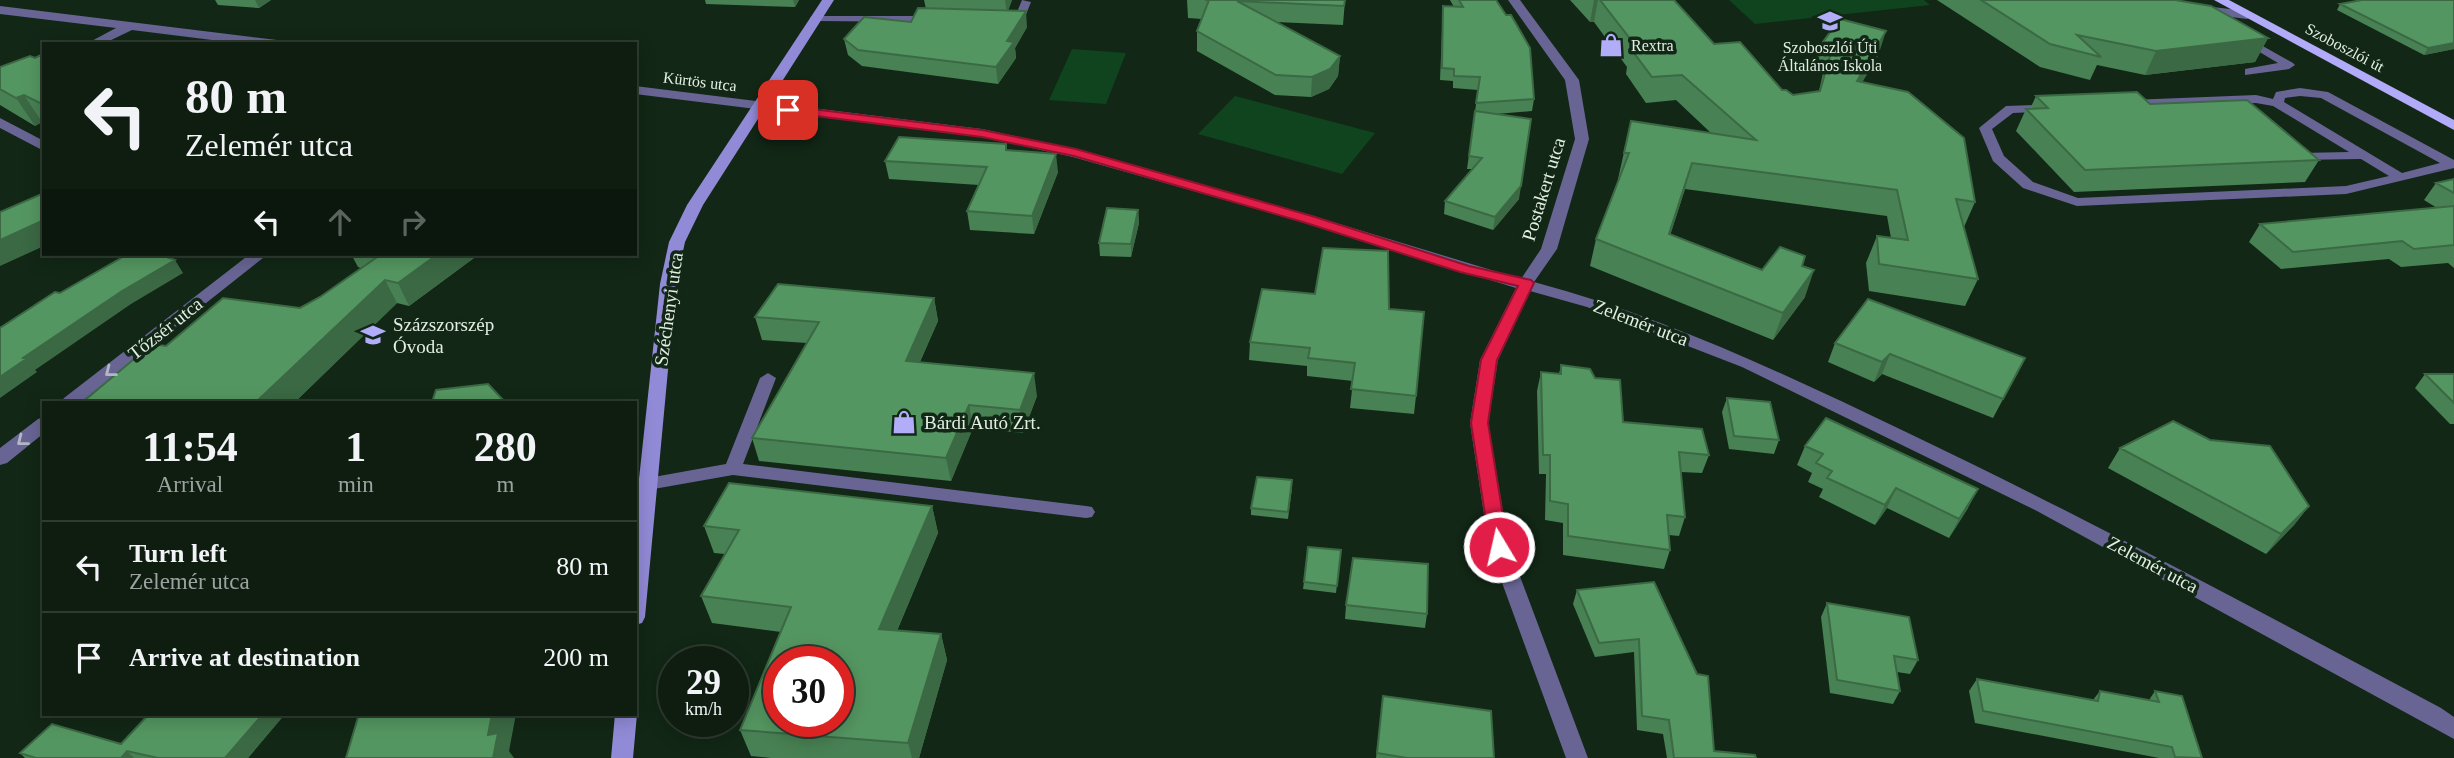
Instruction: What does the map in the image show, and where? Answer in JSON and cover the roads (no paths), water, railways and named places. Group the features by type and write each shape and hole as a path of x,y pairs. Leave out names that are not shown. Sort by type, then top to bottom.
{"main road":[{"name":"Szoboszlói út","path":"2220,0 2454,126"}],"street":[{"name":"Széchenyi utca","path":"637,597 668,284 677,242 695,205 828,0"},
{"name":"Postakert utca","path":"1514,0 1572,80 1582,139 1549,249 1526,283 1489,360 1479,423 1499,547 1577,758"},
{"path":"2198,0 2195,5 2206,12 2247,15"},
{"path":"0,10 261,42"},
{"path":"96,42 133,25"},
{"name":"Kürtös utca","path":"637,90 760,106"},
{"name":"Zelemér utca","path":"760,106 982,133 1076,153 1308,219 1465,269 1526,283 1593,303 1772,375 2044,506 2421,708 2454,729"},
{"path":"0,122 42,146"},
{"name":"Tőzsér utca","path":"71,401 257,256"},
{"path":"0,458 42,425"},
{"path":"622,758 626,716"}],"lane":[{"path":"992,20 1019,20 1026,2"},
{"path":"2206,12 2212,20 2289,65 2249,72"},
{"path":"816,18 951,20"},
{"path":"2277,103 2280,95 2300,92 2324,95 2453,164"},
{"path":"2119,105 2256,99 2277,103 2400,177"},
{"path":"2065,107 2010,109 1985,128 1998,158 2028,185 2077,202 2346,190 2453,164"},
{"path":"2301,157 2362,155"},
{"path":"733,469 768,378"},
{"path":"648,484 733,469 1086,512"}],"place":[{"name":"Szoboszlói Úti Általános Iskola","path":"1830,21"},
{"name":"Rextra","path":"1611,45"},
{"name":"Százszorszép Óvoda","path":"373,335"},
{"name":"Bárdi Autó Zrt.","path":"904,422"}]}
